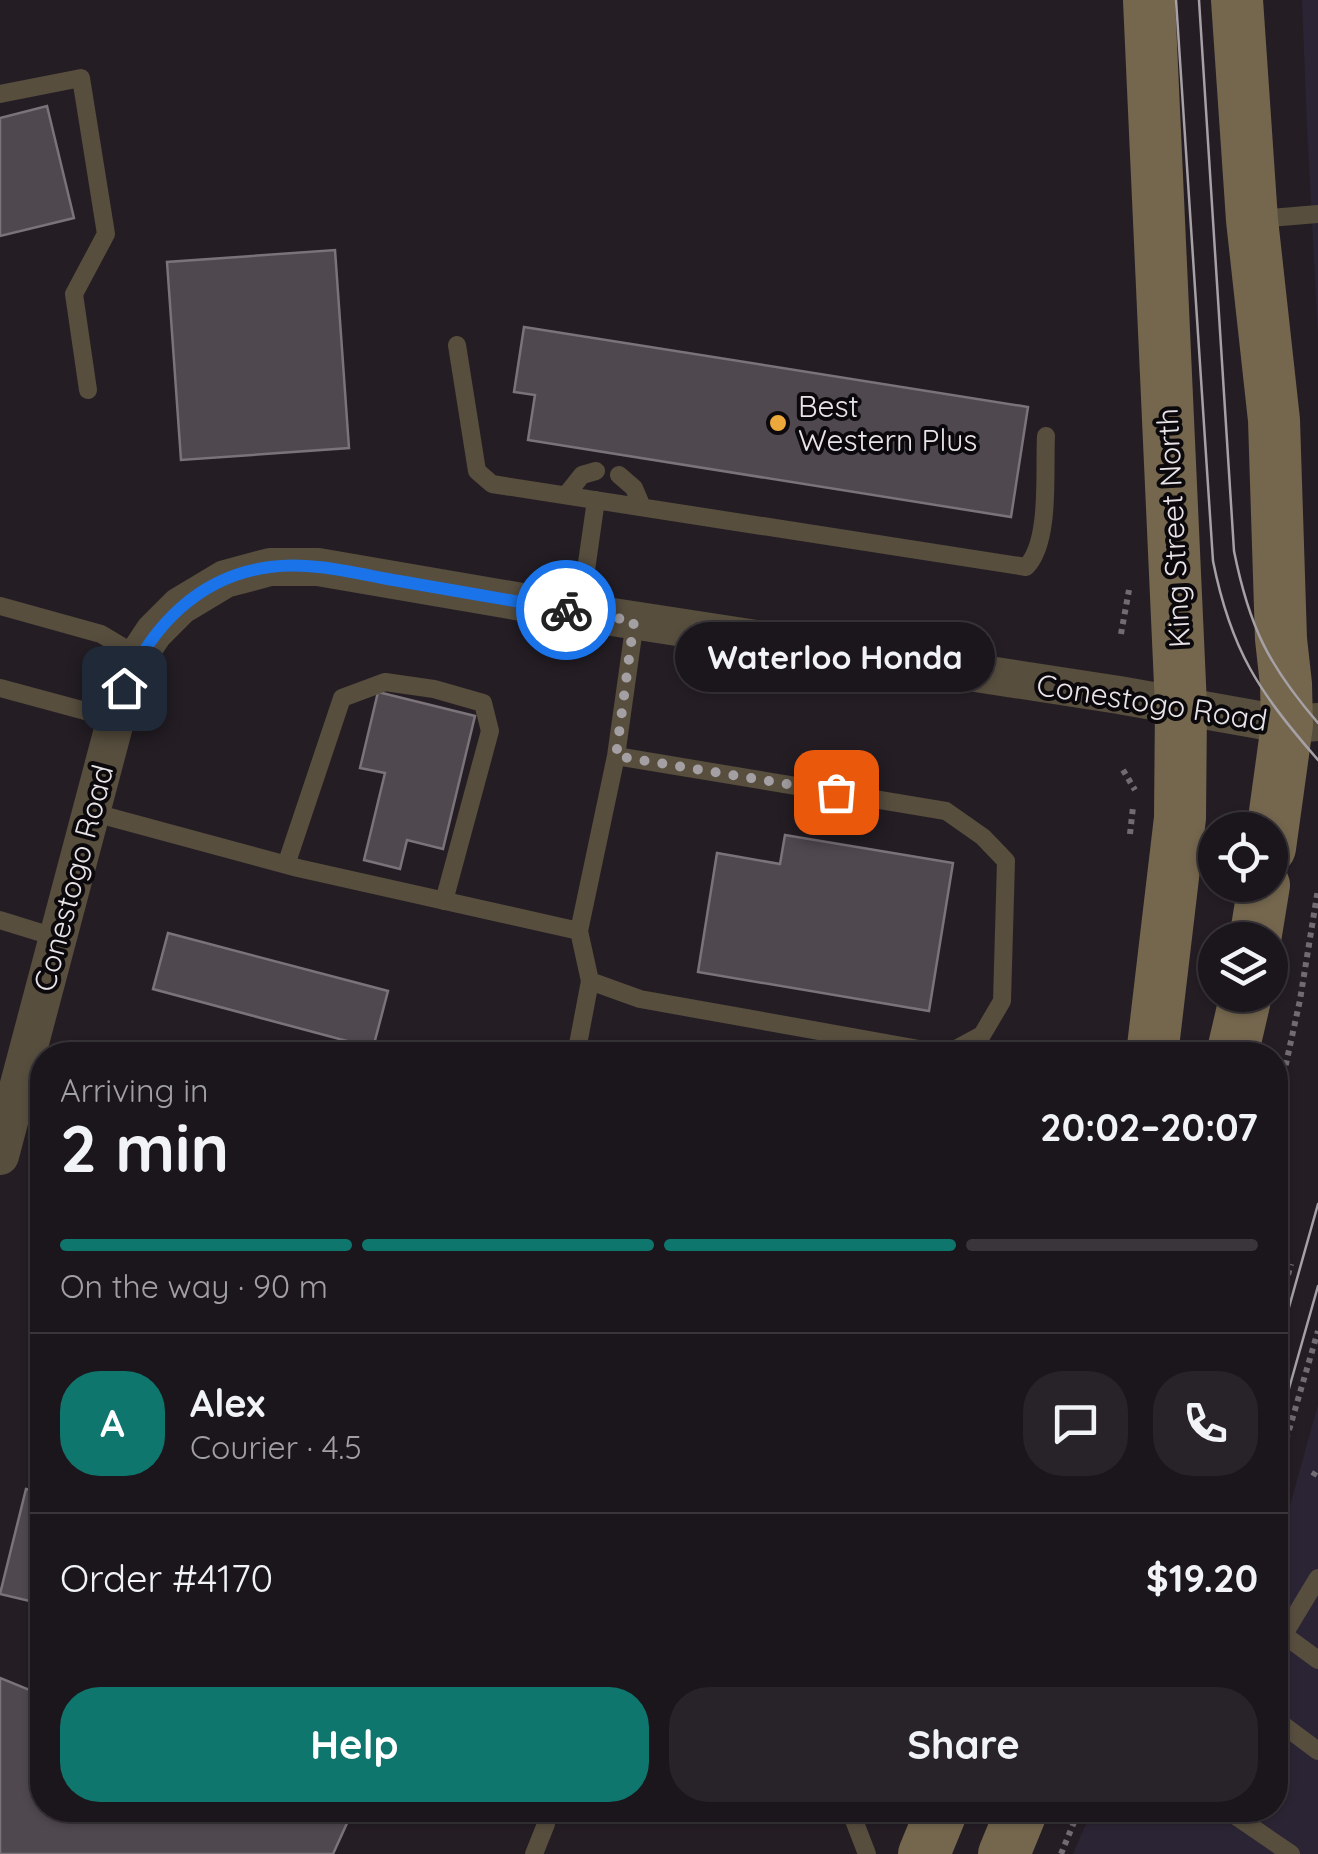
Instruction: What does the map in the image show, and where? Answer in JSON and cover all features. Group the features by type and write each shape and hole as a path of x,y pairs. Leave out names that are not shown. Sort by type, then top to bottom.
{"main road":[{"name":"King Street North","path":"1149,0 1181,706 1175,880 1154,1042"},
{"path":"1238,0 1252,220 1308,730 1282,812"},
{"path":"1235,1042 1242,1012"},
{"path":"1004,1854 1017,1822"}],"street":[{"name":"Conestogo Road","path":"30,1042 115,720 138,656 154,632 180,606 225,579 270,567 318,567 634,621 1181,706 1308,730"},
{"name":"Conestogo Road","path":"0,1156 30,1043"}],"lane":[{"path":"0,94 82,78 106,234 74,294 88,390"},
{"path":"1252,220 1318,214"},
{"path":"457,345 477,471 492,484 1026,567 1035,558 1042,534 1046,436"},
{"path":"566,495 582,475 596,471"},
{"path":"619,475 634,488 642,507"},
{"path":"580,612 596,500"},
{"path":"0,606 101,634 138,656"},
{"path":"578,1042 590,982 579,931 616,756 634,621"},
{"path":"286,865 342,698 386,682 434,689 484,703 490,731 444,900"},
{"path":"0,688 115,720"},
{"path":"616,756 946,811 983,836 1006,860 1002,1001 980,1042"},
{"path":"91,812 286,865 579,931"},
{"path":"0,920 58,938"},
{"path":"590,982 640,999 881,1042"},
{"path":"969,1042 982,1035"},
{"path":"1288,1627 1318,1578"},
{"path":"1288,1646 1318,1660"},
{"path":"1288,1728 1318,1751"},
{"path":"534,1854 546,1822"},
{"path":"855,1822 867,1854"},
{"path":"1244,1822 1291,1854"}],"path":[{"path":"1288,1055 1318,889"},
{"path":"1288,1434 1318,1331"},
{"path":"1312,1476 1318,1468"},
{"path":"1060,1854 1074,1822"}],"shaded area":[{"path":"1302,0 1318,0 1318,336 1307,126"},
{"path":"1318,1405 1318,1854 1073,1854 1087,1822 1288,1822 1288,1512"}],"building":[{"path":"47,106 74,218 0,236 0,118"},
{"path":"335,250 349,448 181,460 167,262"},
{"name":"Best Western Plus","path":"524,327 1028,407 1011,517 528,440 535,395 514,392"},
{"path":"378,692 475,716 443,849 407,840 400,869 364,860 385,773 360,768"},
{"path":"785,835 953,863 929,1011 698,972 717,853 780,864"},
{"path":"168,933 388,991 375,1042 351,1042 153,989"},
{"path":"26,1489 30,1490 30,1601 0,1594"},
{"path":"0,1678 30,1690 30,1822 348,1822 333,1854 0,1854"}],"tram line":[{"path":"1176,0 1213,561 1229,620 1250,669 1279,713 1318,760"},
{"path":"1199,0 1234,551 1246,601 1263,643 1286,682 1318,723"},
{"path":"1288,1311 1318,1204"},
{"path":"1288,1392 1318,1286"}],"way so far":[{"path":"566,610 634,621 616,756 836,792"}],"place":[{"name":"Best Western Plus","path":"778,423"},
{"name":"Waterloo Honda","path":"836,792"}],"route":[{"path":"124,688 154,632 180,606 225,579 270,567 318,567 566,610"}]}
